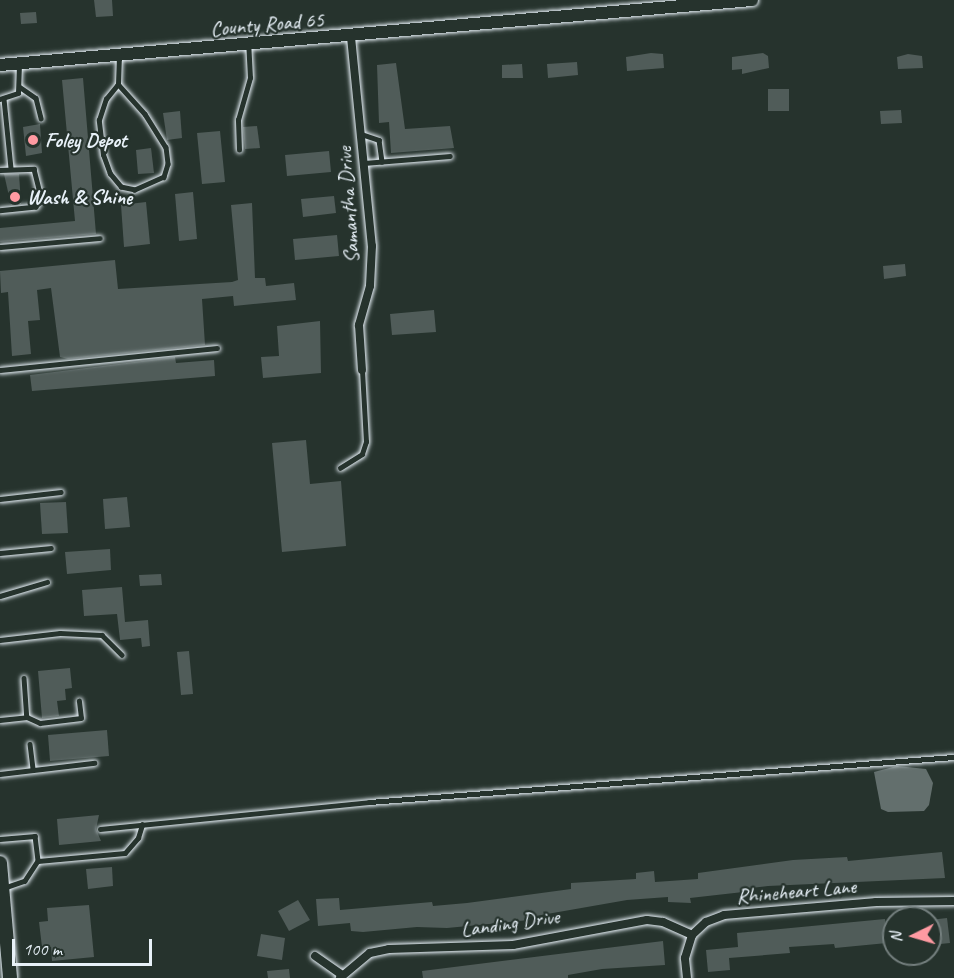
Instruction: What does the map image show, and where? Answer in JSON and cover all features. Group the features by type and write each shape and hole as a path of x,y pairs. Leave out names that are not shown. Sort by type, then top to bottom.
{"main road":[{"path":"0,862 10,978"}],"street":[{"name":"County Road 65","path":"0,65 351,37 752,0"},
{"name":"Samantha Drive","path":"351,37 372,246 370,286 359,325 362,370"},
{"name":"Rhineheart Lane","path":"692,934 706,922 724,915 876,902 954,901"},
{"name":"Landing Drive","path":"340,976 370,953 389,950 513,945 622,923 663,922 692,934"},
{"path":"687,978 685,958 692,934"},
{"path":"315,956 340,976"}],"lane":[{"path":"239,150 238,120 250,78 248,45"},
{"path":"118,84 145,114 166,147 168,164 164,177 135,190 121,187 110,174 103,155 99,120 106,99 118,84 119,56"},
{"path":"11,168 2,99 15,96 20,87 19,64"},
{"path":"20,87 36,99 41,118"},
{"path":"0,131 6,130"},
{"path":"361,134 379,140 382,162"},
{"path":"0,144 7,143"},
{"path":"364,163 450,156"},
{"path":"0,170 11,168 34,170 41,198 36,207 0,211"},
{"path":"0,247 100,238"},
{"path":"0,370 217,348"},
{"path":"340,468 362,454 366,442 362,370"},
{"path":"0,499 62,492"},
{"path":"0,554 51,548"},
{"path":"0,596 46,582"},
{"path":"0,640 60,633 102,635 122,655"},
{"path":"24,678 27,717"},
{"path":"0,720 27,717 40,723 81,718 79,701"},
{"path":"30,744 33,770"},
{"path":"100,829 369,802 954,757"},
{"path":"0,774 94,763"},
{"path":"38,861 125,853 138,838 142,825"},
{"path":"0,839 35,836 38,861 25,881 2,889"}],"shaded area":[{"path":"897,766 926,769 933,783 929,805 924,811 888,812 881,809 874,772"}],"building":[{"path":"94,0 112,0 113,16 96,17"},
{"path":"36,12 37,23 21,24 20,13"},
{"path":"651,53 663,54 664,68 627,71 626,57"},
{"path":"763,53 768,56 769,68 742,74 742,69 732,70 732,57"},
{"path":"908,54 922,56 923,68 898,69 897,57"},
{"path":"577,62 578,75 548,78 547,64"},
{"path":"396,63 405,129 450,126 454,148 391,153 389,122 379,123 377,65"},
{"path":"522,64 523,78 502,78 502,65"},
{"path":"83,78 96,234 0,242 0,228 75,221 62,80"},
{"path":"768,89 789,89 789,111 768,111"},
{"path":"901,110 902,123 881,124 880,111"},
{"path":"180,111 182,138 167,140 163,113"},
{"name":"Foley Depot","path":"40,124 42,153 26,156 23,127"},
{"path":"257,126 260,148 245,149 243,127"},
{"path":"220,131 225,182 202,184 197,133"},
{"path":"151,148 154,173 138,174 136,150"},
{"path":"329,151 331,172 287,176 285,155"},
{"name":"Wash & Shine","path":"4,174 19,174 21,204 11,205"},
{"path":"193,192 197,239 179,241 175,194"},
{"path":"334,196 336,213 303,217 301,199"},
{"path":"146,202 150,244 124,247 121,205"},
{"path":"252,203 255,278 265,278 266,286 294,283 296,300 234,306 233,296 202,299 205,345 68,359 60,357 51,288 37,290 40,320 28,321 31,354 12,356 8,292 1,293 0,271 115,260 118,289 232,282 238,280 231,205"},
{"path":"337,235 339,256 295,260 293,239"},
{"path":"905,264 906,276 884,279 883,266"},
{"path":"434,310 436,332 392,335 390,314"},
{"path":"320,321 321,373 263,378 261,357 279,356 277,326"},
{"path":"175,357 176,363 214,360 215,376 32,391 30,375"},
{"path":"306,440 310,484 341,481 346,546 282,552 272,443"},
{"path":"127,497 130,527 105,529 103,499"},
{"path":"66,502 68,533 42,534 40,503"},
{"path":"110,549 111,570 67,574 65,552"},
{"path":"161,574 162,585 140,586 139,575"},
{"path":"122,587 125,622 148,620 150,646 142,647 141,638 120,640 117,614 84,616 82,590"},
{"path":"189,651 193,694 181,695 177,652"},
{"path":"70,668 72,688 65,689 66,700 57,701 59,716 42,718 38,671"},
{"path":"107,730 109,756 50,761 48,735"},
{"path":"99,815 96,829 101,841 59,845 57,819"},
{"path":"942,852 945,878 768,886 751,888 752,891 690,898 691,903 668,902 668,897 627,900 530,917 530,920 447,928 417,927 363,932 351,931 350,923 318,926 316,899 339,898 340,910 432,902 433,906 571,889 571,883 636,879 636,873 654,871 655,882 698,879 698,873 793,860 847,857 848,861"},
{"path":"112,867 113,886 88,889 86,869"},
{"path":"298,900 310,920 289,931 278,911"},
{"path":"89,905 94,957 52,961 51,947 42,947 39,922 48,921 47,908"},
{"path":"947,918 950,943 942,944 942,919"},
{"path":"882,919 882,943 835,948 834,944 789,947 790,953 729,958 730,970 708,972 706,950 738,947 737,933"},
{"path":"261,934 285,938 282,960 257,956"},
{"path":"663,941 665,965 602,969 568,975 568,978 423,978 422,971"},
{"path":"289,969 290,978 268,978 267,971"}],"place":[{"name":"Foley Depot","path":"33,140"},
{"name":"Wash & Shine","path":"15,197"}]}
